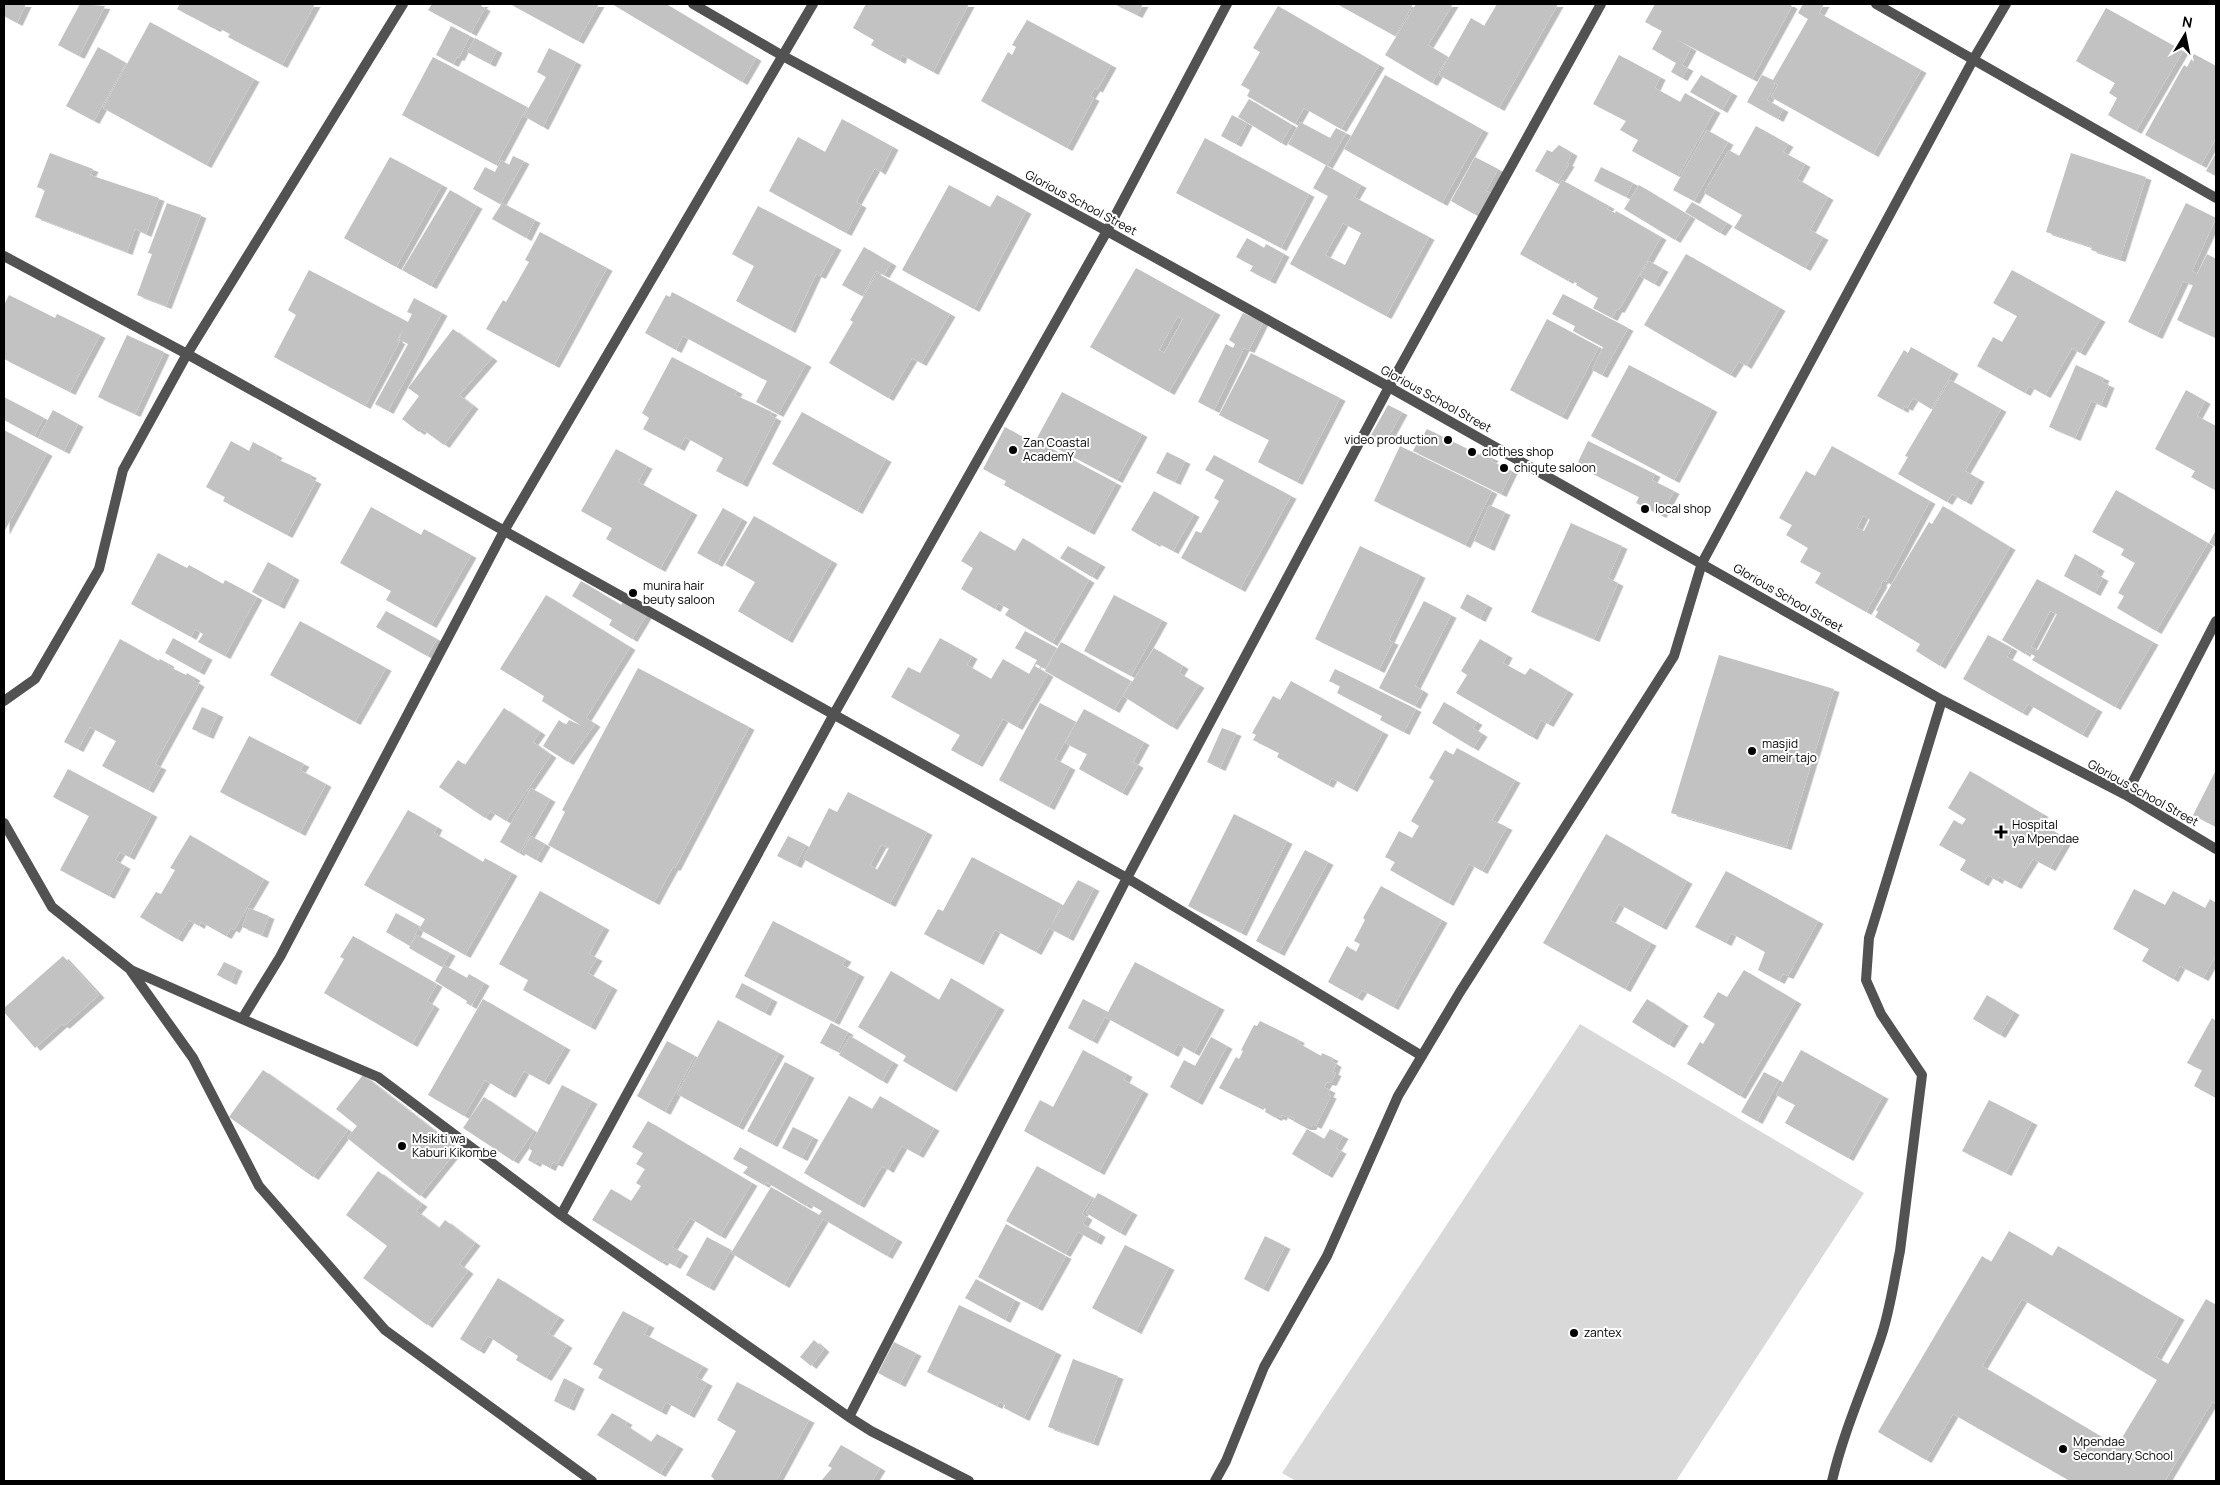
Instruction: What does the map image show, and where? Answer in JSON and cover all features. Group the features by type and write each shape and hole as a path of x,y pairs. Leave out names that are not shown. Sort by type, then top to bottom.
{"street":[{"path":"4,701 35,679 99,569 122,470 187,354 403,4"},
{"name":"Glorious School Street","path":"693,4 783,56 1107,231 1389,387 1942,700 2126,795 2216,849"},
{"path":"242,1019 280,957 504,531 813,4"},
{"path":"561,1215 834,714 1107,231 1227,4"},
{"path":"849,1417 1127,878 1389,387 1601,4"},
{"path":"1876,4 2216,198"},
{"path":"1215,1481 1226,1461 1264,1368 1326,1256 1398,1096 1460,992 1674,656 1702,563 1973,60 2006,4"},
{"path":"4,256 187,354 1127,878 1422,1056"},
{"path":"2126,795 2216,621"},
{"path":"1832,1481 1839,1451 1881,1338 1900,1251 1922,1075 1882,1014 1866,980 1869,938 1942,700"},
{"path":"4,824 52,906 131,970 378,1077 561,1215 849,1417 871,1431 969,1481"},
{"path":"131,970 193,1058 258,1186 385,1330 592,1481"}],"shaded area":[{"name":"zantex","path":"1580,1024 1864,1193 1676,1481 1296,1481 1282,1473"}],"building":[{"path":"4,4 26,4 17,23 4,16"},
{"path":"80,4 105,6 79,56 58,45"},
{"path":"180,4 315,4 282,65 228,37 230,34 217,27 215,29 177,9"},
{"path":"432,4 483,4 481,6 485,8 471,33 428,10"},
{"path":"510,4 599,4 578,41"},
{"path":"612,4 666,4 756,58 742,82"},
{"path":"866,4 969,4 933,72 902,55 900,61 871,45 874,40 853,28"},
{"path":"1114,4 1143,4 1137,15"},
{"path":"1337,4 1413,4 1395,36"},
{"path":"1416,4 1453,4 1428,45 1448,57 1432,83 1385,55"},
{"path":"1497,4 1558,4 1499,108 1439,75 1471,18 1484,26"},
{"path":"1655,4 1789,4 1792,6 1752,79 1676,39 1691,48 1682,65 1688,68 1682,78 1671,72 1676,63 1652,49 1662,31 1645,22"},
{"path":"1803,4 1824,4 1819,13 1921,70 1873,154 1771,97 1778,85 1772,82 1775,85 1767,100 1783,109 1778,119 1747,102 1762,75 1773,80 1808,19 1798,13"},
{"path":"1278,6 1379,65 1341,129 1304,108 1295,124 1247,96 1250,90 1241,85 1260,52 1253,48"},
{"path":"2106,8 2183,51 2136,131 2108,115 2117,98 2109,93 2115,83 2076,61"},
{"path":"1027,20 1111,65 1097,90 1095,88 1090,96 1094,98 1067,148 981,101 1008,52 1012,55 1016,47 1012,45"},
{"path":"150,22 254,79 206,165 103,108"},
{"path":"451,26 470,36 459,58 457,57 453,64 436,55"},
{"path":"475,38 497,50 490,64 467,52"},
{"path":"98,47 126,63 94,121 66,106"},
{"path":"549,48 576,62 543,127 524,116 546,77 537,72"},
{"path":"2194,54 2216,66 2216,138 2201,165 2145,135 2184,65 2187,67"},
{"path":"1619,55 1660,77 1655,88 1680,102 1685,93 1715,110 1678,176 1632,151 1638,140 1620,130 1626,121 1593,104"},
{"path":"433,57 527,107 496,165 402,115"},
{"path":"1385,75 1483,130 1442,203 1344,149"},
{"path":"1701,75 1732,93 1722,110 1690,92"},
{"path":"1249,99 1292,125 1281,143 1238,117"},
{"path":"1232,115 1247,123 1236,144 1221,136"},
{"path":"842,119 893,147 880,172 875,168 856,202 861,205 846,233 769,191 798,137 825,152"},
{"path":"1300,122 1330,138 1336,128 1346,133 1327,166 1361,185 1354,197 1429,237 1386,316 1290,264 1328,196 1313,188 1326,165 1288,144","holes":["1343,223 1361,233 1345,265 1325,255"]},
{"path":"1756,126 1788,144 1783,152 1805,164 1797,179 1828,197 1810,230 1823,237 1805,268 1734,228 1742,215 1704,193 1729,150 1739,156"},
{"path":"1707,130 1728,142 1694,201 1673,190"},
{"path":"1205,138 1309,194 1281,248 1176,193"},
{"path":"1559,145 1572,153 1567,163 1569,164 1557,183 1535,171 1547,150 1552,152"},
{"path":"50,153 93,169 90,175 159,198 146,234 135,229 127,252 35,217 45,190 37,187"},
{"path":"2071,153 2146,177 2120,259 2091,250 2092,247 2046,232"},
{"path":"2216,153 2216,176 2206,171"},
{"path":"513,156 524,161 500,204 473,189 485,167 495,172 501,160 509,165"},
{"path":"390,157 442,185 396,267 344,238"},
{"path":"1475,157 1498,169 1486,191 1491,193 1480,213 1476,211 1474,214 1451,201"},
{"path":"1601,167 1633,183 1626,197 1594,181"},
{"path":"1562,180 1609,206 1607,209 1615,213 1616,211 1661,237 1619,310 1617,309 1612,318 1593,308 1598,298 1576,285 1577,283 1569,279 1568,281 1520,254"},
{"path":"949,185 990,207 997,195 1026,211 974,309 902,270"},
{"path":"1639,185 1690,216 1675,240 1624,209"},
{"path":"450,190 477,206 431,286 402,270"},
{"path":"1692,202 1727,223 1720,233 1685,212"},
{"path":"167,203 201,215 166,306 137,295 152,254 148,253"},
{"path":"502,203 535,220 526,238 492,219"},
{"path":"2186,203 2216,218 2192,271 2197,274 2207,254 2216,259 2216,338 2177,320 2193,285 2183,281 2157,336 2128,322"},
{"path":"758,206 836,247 820,276 816,274 790,330 736,301 754,266 732,254"},
{"path":"540,232 607,268 554,365 486,329 503,300 506,302 529,262 525,260"},
{"path":"1247,238 1264,248 1266,244 1284,254 1270,281 1250,271 1253,266 1236,257"},
{"path":"864,247 891,263 884,275 876,271 862,296 842,285"},
{"path":"1686,254 1780,308 1746,366 1739,361 1730,375 1644,325"},
{"path":"1649,261 1663,269 1654,284 1640,276"},
{"path":"1136,268 1215,312 1169,392 1090,347","holes":["1178,316 1183,319 1164,353 1159,350"]},
{"path":"309,270 408,322 412,314 407,312 414,298 442,313 388,411 375,404 408,344 399,339 404,328 397,340 400,341 365,406 274,357 296,315 288,310"},
{"path":"2012,270 2100,319 2080,353 2072,348 2045,395 2029,386 2025,393 1977,366 1993,337 2002,342 2017,316 1993,303"},
{"path":"877,273 950,314 921,363 912,358 888,398 829,363 853,322 850,320"},
{"path":"672,292 806,364 778,414 756,402 767,381 683,336 676,350 645,333 666,295 670,297"},
{"path":"1563,294 1628,328 1602,375 1592,370 1603,347 1573,331 1575,326 1552,314"},
{"path":"9,295 55,318 57,314 100,335 70,392 4,359 4,305"},
{"path":"1243,313 1263,322 1249,350 1244,348 1214,410 1198,402 1226,344 1233,348 1235,344 1229,340"},
{"path":"1547,319 1599,347 1562,417 1510,390"},
{"path":"453,329 492,358 459,395 473,406 444,445 422,429 419,432 402,419 419,396 408,388"},
{"path":"127,335 164,352 135,414 98,397"},
{"path":"1911,347 1953,371 1931,409 1913,398 1907,408 1904,406 1903,410 1877,396 1904,350 1908,353"},
{"path":"1251,353 1340,398 1297,482 1258,462 1269,440 1219,415"},
{"path":"672,357 737,391 735,395 772,412 770,415 776,418 742,484 716,471 723,458 685,437 679,448 643,429 649,418 642,413"},
{"path":"1629,365 1712,409 1674,480 1591,436"},
{"path":"2076,365 2104,378 2102,382 2109,385 2101,405 2091,401 2075,438 2049,427"},
{"path":"1950,380 2001,409 1965,471 1979,479 1966,502 1952,494 1947,502 1898,474 1908,457 1905,456"},
{"path":"2186,390 2205,401 2197,416 2216,426 2216,484 2213,489 2191,477 2195,471 2155,449"},
{"path":"1062,392 1142,434 1117,480 1037,438"},
{"path":"4,397 44,418 34,436 4,420"},
{"path":"1388,405 1402,412 1385,443 1371,435"},
{"path":"53,410 78,424 64,451 38,438"},
{"path":"802,412 886,459 857,511 772,464"},
{"path":"1005,427 1028,440 1030,437 1116,483 1089,532 1004,485 1006,481 983,469"},
{"path":"1427,429 1480,455 1481,453 1493,458 1491,461 1512,471 1501,494 1413,451 1422,433 1424,434"},
{"path":"4,430 47,453 4,532"},
{"path":"231,441 249,451 253,442 277,455 275,458 311,475 310,478 316,481 287,535 223,501 225,497 206,487"},
{"path":"1588,441 1655,474 1652,480 1674,491 1661,515 1636,503 1639,497 1593,474 1595,471 1578,462"},
{"path":"1400,446 1492,491 1465,545 1374,501"},
{"path":"1832,446 1930,501 1886,582 1883,580 1881,583 1866,612 1815,583 1821,573 1800,562 1808,548 1786,535 1792,525 1779,518 1806,471 1815,476","holes":["1863,516 1870,519 1864,531 1857,528"]},
{"path":"616,449 647,466 638,482 692,512 660,569 606,539 612,528 581,511"},
{"path":"1167,452 1185,461 1175,482 1156,473"},
{"path":"1214,455 1291,496 1240,589 1181,558 1196,531 1201,533 1219,501 1214,498 1224,480 1205,470"},
{"path":"2116,490 2208,543 2156,631 2117,608 2124,596 2118,593 2135,563 2121,555 2124,549 2092,532"},
{"path":"1154,491 1194,514 1173,551 1156,542 1155,544 1131,530"},
{"path":"1489,505 1505,512 1489,548 1474,541"},
{"path":"1943,506 2010,547 1940,666 1916,651 1920,644 1875,617 1878,612 1876,610 1929,522 1932,524"},
{"path":"371,507 421,535 424,529 471,555 431,625 386,600 391,591 340,563"},
{"path":"723,508 742,519 717,564 697,553"},
{"path":"754,516 832,561 787,640 738,611 755,582 725,565"},
{"path":"1571,523 1622,546 1608,578 1618,583 1594,639 1531,612"},
{"path":"2216,530 2216,547 2209,543"},
{"path":"980,531 1015,551 1023,538 1089,580 1052,643 1005,615 1009,609 998,603 995,609 961,589 973,568 961,561"},
{"path":"1068,546 1100,564 1092,577 1060,558"},
{"path":"1360,546 1420,575 1389,640 1393,642 1379,670 1315,639"},
{"path":"158,553 187,568 189,565 223,584 225,580 257,597 225,656 198,642 203,634 195,629 191,637 131,604"},
{"path":"2075,554 2099,568 2096,574 2103,578 2095,593 2064,576"},
{"path":"268,562 294,577 279,606 252,592"},
{"path":"2037,579 2153,642 2115,707 2032,660 2035,656 2026,651 2025,654 2002,640","holes":["2050,611 2057,614 2038,650 2031,647"]},
{"path":"581,581 621,605 624,601 647,614 632,639 609,625 612,620 572,596"},
{"path":"1467,594 1487,605 1480,619 1460,608"},
{"path":"546,595 630,647 586,718 595,724 568,762 543,746 559,720 566,725 569,720 582,726 542,701 544,696 500,669"},
{"path":"1114,595 1162,620 1131,676 1084,651"},
{"path":"1424,601 1451,615 1415,686 1423,691 1415,706 1379,688"},
{"path":"386,611 437,639 427,656 376,627"},
{"path":"300,621 386,668 355,722 270,675"},
{"path":"1025,631 1057,648 1045,669 1036,664 1035,666 1048,674 1017,727 1003,719 977,764 951,750 960,735 891,697 908,667 920,673 940,638 972,656 967,665 991,679 1003,659 1029,674 1037,660 1015,648"},
{"path":"1988,635 2012,648 2007,657 2097,709 2082,735 2028,704 2022,713 1963,679"},
{"path":"173,638 207,657 199,672 165,653"},
{"path":"120,639 159,661 160,659 169,664 168,666 186,675 187,673 195,678 193,680 199,684 155,764 161,767 148,790 102,766 116,741 90,727 78,749 64,742"},
{"path":"1480,639 1507,655 1503,663 1525,675 1530,668 1568,691 1548,724 1541,720 1532,737 1456,693 1467,675 1461,671"},
{"path":"1061,642 1131,681 1114,710 1045,671"},
{"path":"1154,648 1183,666 1179,673 1199,685 1172,727 1123,696"},
{"name":"masjid ameir tajo","path":"1719,655 1834,689 1786,847 1671,813"},
{"path":"638,668 749,727 675,868 673,867 654,902 548,845 565,812 562,810"},
{"path":"1335,669 1416,709 1404,732 1380,720 1382,716 1337,693 1340,686 1329,681"},
{"path":"1291,681 1383,732 1352,789 1332,778 1328,785 1277,757 1279,753 1253,740 1256,735 1252,733 1273,696 1280,700"},
{"path":"1444,702 1477,722 1473,728 1482,734 1473,748 1432,723"},
{"path":"1040,703 1076,722 1055,759 1070,767 1049,807 999,780"},
{"path":"202,707 218,714 208,736 192,729"},
{"path":"504,708 540,732 533,742 551,755 506,821 490,811 485,818 439,787 458,760 465,765"},
{"path":"1084,709 1144,742 1133,762 1138,765 1122,793 1079,769 1087,754 1065,743"},
{"path":"1222,728 1236,733 1220,768 1207,762"},
{"path":"249,736 304,764 300,770 326,784 300,833 220,792"},
{"path":"1457,748 1515,780 1492,820 1507,827 1482,871 1469,864 1448,903 1390,870 1395,862 1385,857 1399,831 1412,838 1419,826 1411,821 1434,781 1429,778 1445,750 1453,755"},
{"path":"68,769 152,814 129,857 120,852 115,860 125,866 109,896 60,870 89,816 53,797"},
{"path":"2216,770 2216,827 2193,815"},
{"name":"Hospital ya Mpendae","path":"1970,771 2043,814 2038,822 2067,839 2050,868 2033,859 2016,886 1999,877 1997,881 1988,875 1983,883 1960,870 1966,860 1939,845 1954,820 1962,825 1966,819 1948,808"},
{"path":"531,788 550,799 519,853 500,842"},
{"path":"848,792 927,832 890,904 803,859 829,808 837,812","holes":["881,845 889,848 877,870 870,865"]},
{"path":"408,810 437,827 434,833 483,862 485,858 512,873 465,955 419,929 425,919 364,885"},
{"path":"1234,814 1287,841 1241,933 1188,906"},
{"path":"1606,834 1687,881 1661,927 1619,904 1610,920 1651,943 1625,989 1543,943"},
{"path":"190,835 264,879 234,930 231,928 226,936 201,922 199,926 189,920 177,939 140,917 156,892 161,894 175,870 170,868"},
{"path":"531,836 545,844 536,860 522,852"},
{"path":"788,836 806,845 796,865 777,856"},
{"path":"1305,850 1328,862 1279,953 1256,941"},
{"path":"972,857 1061,904 1051,926 1078,880 1094,888 1068,938 1049,928 1036,952 995,930 978,962 924,934 938,909 943,911"},
{"path":"1726,871 1818,921 1788,976 1783,974 1779,981 1758,970 1765,952 1731,933 1726,943 1695,927"},
{"path":"1381,886 1442,920 1393,1007 1362,990 1357,998 1328,982 1347,946 1356,952 1360,944 1354,941 1365,920 1363,918"},
{"path":"2134,889 2165,905 2173,891 2205,908 2210,899 2216,903 2216,955 2203,978 2180,966 2173,979 2142,961 2149,949 2113,929"},
{"path":"540,891 604,927 589,954 597,958 588,973 612,987 590,1027 523,990 528,980 499,964"},
{"path":"249,908 269,916 262,935 242,927"},
{"path":"396,913 419,926 410,946 386,932"},
{"path":"773,921 846,959 842,965 859,974 834,1022 744,976"},
{"path":"417,935 450,953 442,967 409,948"},
{"path":"353,936 437,984 427,1001 434,1006 412,1044 324,993 344,959 340,957"},
{"path":"63,956 99,995 64,1026 62,1024 35,1048 4,1012 4,1008"},
{"path":"224,962 237,968 231,982 217,975"},
{"path":"1135,962 1219,1007 1194,1053 1178,1044 1173,1054 1105,1017 1092,1041 1068,1028 1083,999 1108,1012"},
{"path":"444,965 467,978 469,974 484,983 471,1006 466,1003 467,1001 435,981"},
{"path":"1744,970 1796,1001 1740,1096 1687,1064 1700,1042 1703,1044 1715,1024 1703,1017 1718,992 1727,997"},
{"path":"891,971 939,1000 951,978 999,1007 951,1089 903,1061 906,1056 858,1027"},
{"path":"742,983 772,999 765,1013 735,997"},
{"path":"1987,995 2014,1012 2000,1035 1973,1019"},
{"path":"483,999 565,1047 544,1082 524,1071 510,1095 485,1080 464,1116 428,1095"},
{"path":"1647,999 1683,1023 1669,1045 1632,1022"},
{"path":"2212,1018 2216,1021 2216,1098 2194,1086 2202,1070 2187,1063"},
{"path":"718,1020 779,1053 738,1127 677,1094"},
{"path":"1260,1021 1299,1040 1298,1043 1321,1056 1322,1053 1333,1058 1331,1061 1336,1064 1333,1072 1336,1073 1331,1083 1327,1082 1324,1087 1330,1090 1328,1094 1331,1096 1316,1126 1312,1124 1311,1127 1305,1127 1293,1121 1295,1119 1290,1116 1289,1118 1282,1115 1281,1118 1278,1116 1276,1118 1265,1112 1266,1109 1259,1105 1258,1107 1219,1088 1236,1057 1239,1059 1243,1051 1241,1050 1254,1025 1257,1026"},
{"path":"831,1023 848,1032 838,1052 820,1043"},
{"path":"850,1036 893,1062 882,1081 839,1055"},
{"path":"1211,1037 1227,1046 1197,1102 1170,1087 1184,1060 1195,1066"},
{"path":"667,1041 695,1056 665,1112 637,1096"},
{"path":"1083,1050 1127,1074 1124,1080 1143,1091 1099,1172 1024,1131 1040,1100 1053,1107"},
{"path":"1801,1050 1883,1096 1848,1158 1785,1123 1795,1105 1776,1095"},
{"path":"785,1062 809,1075 772,1144 747,1131"},
{"path":"263,1070 348,1130 313,1177 229,1117"},
{"path":"1764,1072 1779,1080 1757,1121 1741,1112"},
{"path":"363,1075 458,1149 420,1196 347,1138 357,1126 336,1109"},
{"path":"562,1085 592,1101 557,1164 553,1162 550,1168 537,1161 535,1164 528,1160 532,1151 529,1148"},
{"path":"849,1096 872,1109 880,1096 934,1128 918,1155 902,1146 888,1170 882,1166 859,1205 804,1173"},
{"path":"484,1097 534,1131 513,1161 463,1128"},
{"path":"1989,1100 2032,1122 2006,1173 1962,1151"},
{"path":"648,1121 752,1183 720,1236 690,1218 672,1247 683,1253 675,1266 664,1260 662,1263 592,1220 611,1189 631,1201 641,1186 636,1183 645,1169 636,1164 643,1153 632,1147"},
{"path":"793,1127 813,1137 802,1158 782,1148"},
{"path":"1307,1129 1324,1139 1330,1129 1343,1136 1336,1148 1341,1151 1327,1175 1292,1154"},
{"path":"740,1147 897,1239 887,1256 823,1219 784,1285 731,1253 771,1187 819,1215 822,1211 808,1203 806,1206 766,1182 764,1185 743,1173 748,1167 733,1159"},
{"path":"1037,1166 1092,1197 1082,1214 1087,1217 1083,1224 1100,1234 1096,1242 1078,1232 1065,1254 1006,1221"},
{"path":"378,1171 422,1204 416,1211 439,1228 445,1220 475,1243 459,1264 468,1271 427,1325 363,1278 387,1246 346,1215"},
{"path":"1098,1193 1132,1212 1120,1233 1086,1213"},
{"path":"1006,1224 1066,1256 1037,1308 978,1277"},
{"path":"2009,1231 2052,1256 2058,1246 2179,1317 2156,1357 2168,1364 2206,1299 2216,1305 2216,1404 2212,1402 2165,1481 2070,1481 1953,1414 1926,1460 1878,1432 1982,1256 1991,1262","holes":["2022,1299 2157,1380 2117,1446 1982,1366"]},
{"path":"1265,1236 1285,1246 1263,1289 1244,1279"},
{"path":"707,1237 731,1250 709,1288 686,1275"},
{"path":"1125,1245 1169,1267 1136,1331 1092,1308"},
{"path":"498,1278 559,1317 548,1333 567,1345 546,1378 516,1360 518,1356 488,1336 479,1351 460,1339"},
{"path":"976,1279 1015,1300 1005,1320 965,1298"},
{"path":"959,1305 1056,1352 1024,1418 1004,1408 1005,1405 999,1401 997,1406 927,1372"},
{"path":"623,1311 649,1325 644,1334 703,1366 696,1377 707,1383 689,1415 666,1402 661,1412 598,1378 603,1369 593,1364"},
{"path":"814,1340 824,1349 811,1366 800,1357"},
{"path":"894,1342 916,1353 900,1384 878,1373"},
{"path":"1073,1359 1118,1376 1093,1443 1048,1427"},
{"path":"564,1378 579,1386 569,1408 554,1401"},
{"path":"737,1382 809,1420 776,1481 713,1481 714,1479 711,1476 736,1431 717,1420"},
{"path":"612,1413 627,1422 625,1425 651,1442 657,1434 678,1446 660,1474 597,1435"},
{"path":"841,1445 880,1468 872,1481 821,1481 832,1468 828,1466"}],"place":[{"name":"video production","path":"1448,440"},
{"name":"Zan Coastal AcademY","path":"1013,450"},
{"name":"clothes shop","path":"1472,452"},
{"name":"chiqute saloon","path":"1504,468"},
{"name":"local shop","path":"1645,509"},
{"name":"munira hair beuty saloon","path":"633,593"},
{"name":"masjid ameir tajo","path":"1752,751"},
{"name":"Hospital ya Mpendae","path":"2001,832"},
{"name":"Msikiti wa Kaburi Kikombe","path":"402,1146"},
{"name":"zantex","path":"1574,1333"},
{"name":"Mpendae Secondary School","path":"2063,1449"}]}
